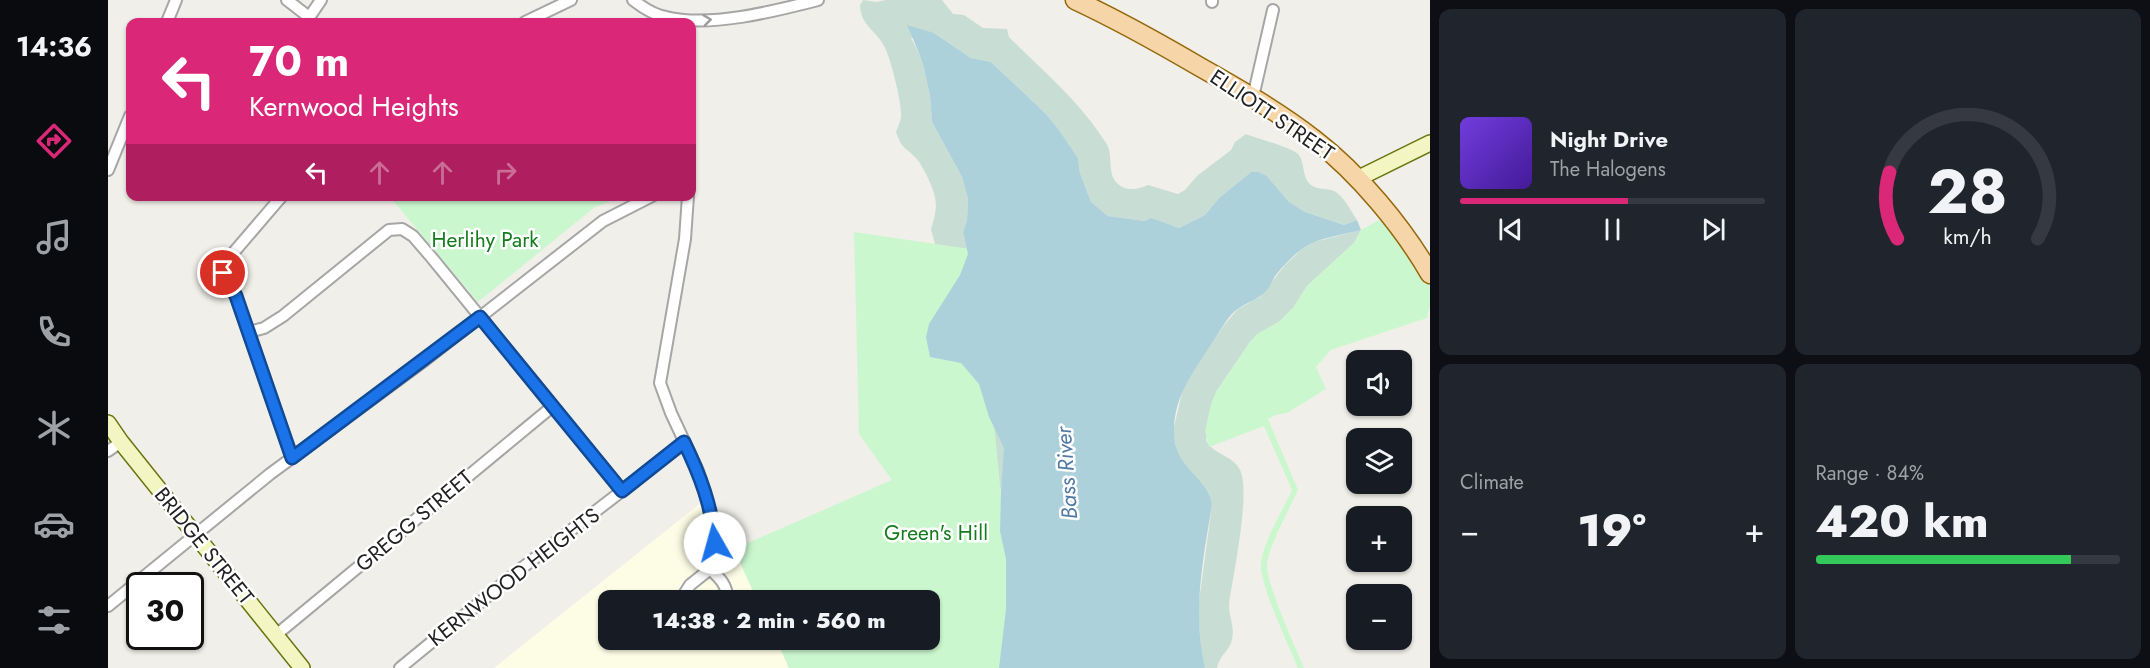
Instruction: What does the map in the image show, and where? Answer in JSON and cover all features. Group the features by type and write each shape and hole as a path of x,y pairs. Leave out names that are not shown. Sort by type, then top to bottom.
{"main road":[{"name":"ELLIOTT STREET","path":"1075,0 1123,22 1253,97 1314,139 1357,179 1400,230 1430,274"},
{"path":"1357,179 1430,143"},
{"name":"BRIDGE STREET","path":"108,423 114,446 196,536 302,668"}],"street":[{"path":"169,18 176,0"},
{"path":"287,0 306,18"},
{"path":"309,18 321,0"},
{"path":"533,18 571,0"},
{"path":"633,0 667,18"},
{"path":"696,22 742,16 818,0"},
{"path":"1253,97 1272,10"},
{"path":"108,170 126,126"},
{"path":"278,201 222,266 223,273 236,296 292,458"},
{"path":"108,606 292,458 480,317 603,220 642,201"},
{"path":"687,590 710,569 715,543 713,520 704,487 660,383 685,239 688,201"},
{"path":"249,332 264,328 283,316 378,237 389,230 402,229 413,236 622,491"},
{"name":"GREGG STREET","path":"276,635 553,406"},
{"name":"KERNWOOD HEIGHTS","path":"400,668 522,568 684,442"},
{"path":"710,569 726,590"}],"shaded area":[{"path":"863,0 876,2 942,0 953,14 964,15 983,28 1007,29 1009,37 1090,120 1107,144 1113,176 1121,187 1133,189 1148,185 1178,194 1231,150 1235,142 1246,134 1296,152 1301,159 1308,182 1316,188 1338,193 1357,220 1344,225 1305,212 1289,202 1267,176 1251,172 1219,198 1205,215 1179,228 1151,219 1145,221 1108,216 1091,202 1080,173 1078,158 1044,112 991,62 971,58 934,33 911,38 924,68 930,96 932,122 962,177 968,199 967,220 963,232 968,254 989,417 1005,448 1001,491 931,229 936,207 935,195 920,164 902,145 896,132 901,120 901,112 895,81 883,44 868,26 861,12 860,5"},
{"path":"1361,230 1354,243 1307,286 1293,308 1280,321 1250,342 1216,392 1206,440 1213,449 1237,465 1243,481 1243,496 1240,535 1229,604 1233,628 1231,643 1217,668 1205,668 1201,653 1198,609 1212,505 1203,485 1189,471 1177,453 1173,431 1182,393 1189,376 1225,324 1238,309 1260,297 1285,265 1302,249 1314,242"},
{"path":"702,502 726,551 734,549 752,590 598,590 598,650 781,650 789,668 494,668"}],"green space":[{"name":"Herlihy Park","path":"393,201 611,201 595,207 478,302"},
{"path":"1388,215 1430,274 1430,304 1427,318 1331,350 1316,367 1326,389 1287,413 1268,419 1298,490 1276,537 1267,563 1275,599 1304,668 1298,668 1269,599 1261,563 1269,536 1292,490 1264,426 1209,447 1205,431 1216,392 1250,342 1257,334 1280,321 1293,308 1307,286 1354,243 1361,230"},
{"name":"Green's Hill","path":"854,232 977,250 1018,668 789,668 781,650 940,650 940,590 752,590 734,549 892,480 859,434"}],"water":[{"name":"Bass River","path":"907,25 934,33 971,58 991,62 1044,112 1078,158 1080,173 1091,202 1108,216 1145,221 1151,218 1179,228 1205,215 1219,198 1251,172 1258,172 1267,176 1289,202 1305,212 1344,225 1357,220 1361,230 1325,239 1305,247 1282,268 1263,294 1231,315 1193,372 1178,405 1175,417 1175,443 1185,463 1204,486 1212,505 1202,566 1199,607 1201,648 1205,668 999,668 1006,609 1006,559 1000,531 1004,448 989,417 979,384 961,363 930,357 926,337 929,324 960,275 968,254 963,232 967,220 968,199 962,177 932,122 930,96 924,68"}],"route":[{"path":"223,273 236,296 292,458 480,317 622,491 684,442 698,471 706,495 713,520 715,543"}]}
